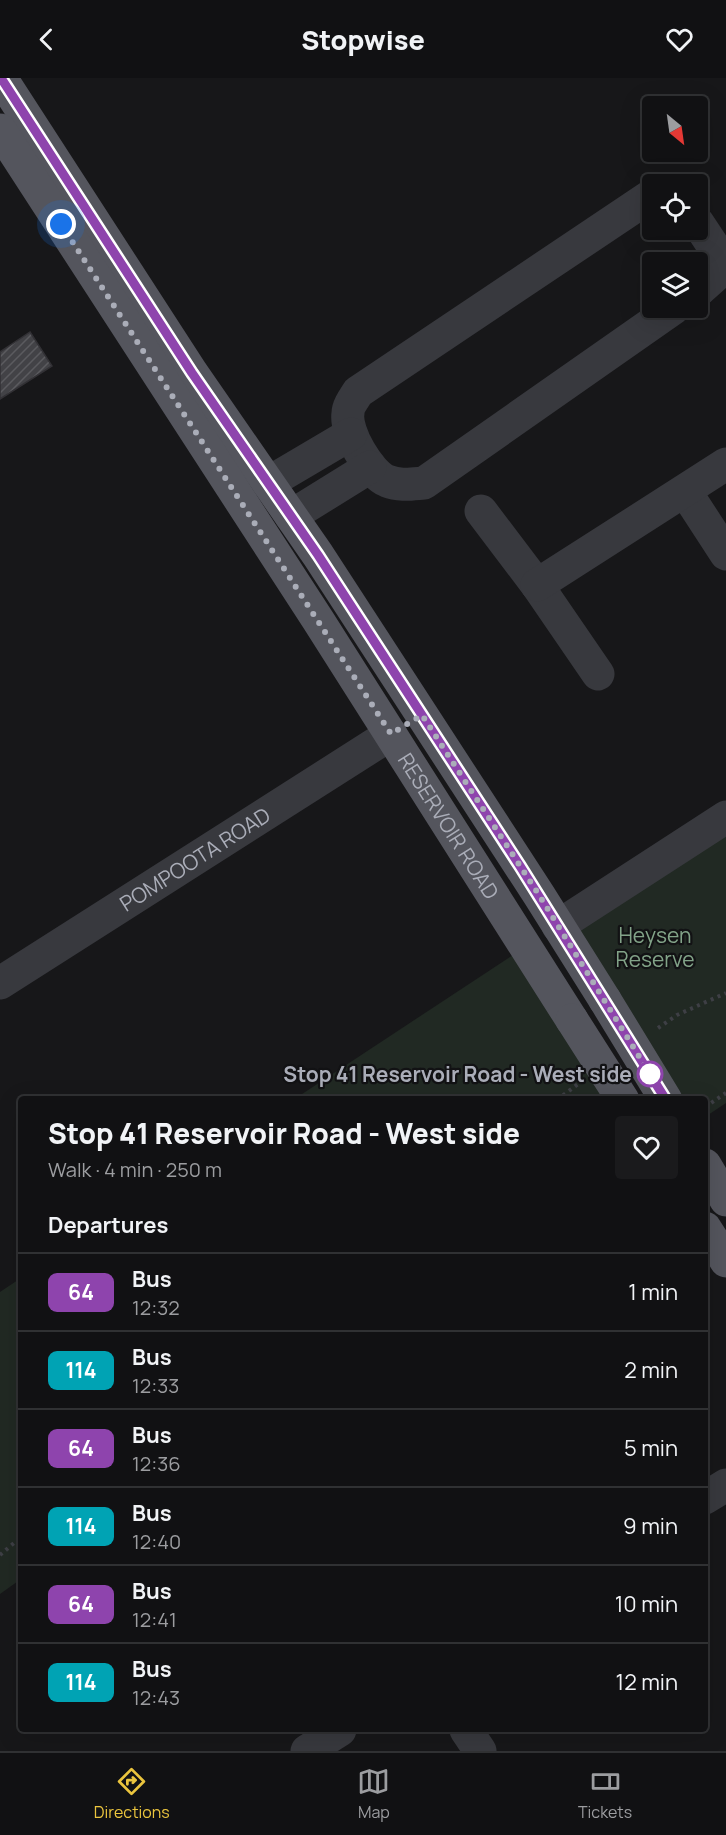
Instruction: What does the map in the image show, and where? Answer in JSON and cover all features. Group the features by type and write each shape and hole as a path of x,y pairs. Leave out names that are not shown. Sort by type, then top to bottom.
{"main road":[{"name":"RESERVOIR ROAD","path":"1,78 192,373 291,516 422,715 558,926 664,1096"},
{"name":"RESERVOIR ROAD","path":"0,130 391,734 620,1096"},
{"path":"391,734 422,715"},
{"path":"526,947 558,926"},
{"path":"708,1170 726,1200"},
{"path":"708,1233 726,1261"}],"street":[{"path":"642,202 358,392 347,412 351,434 370,467 385,480 403,485 424,483 660,318"},
{"path":"708,238 721,258 717,274 708,282"},
{"path":"268,483 351,434"},
{"path":"537,585 726,464"},
{"path":"291,516 370,467"},
{"path":"685,491 726,554"},
{"path":"481,511 537,585 598,674"},
{"name":"POMPOOTA ROAD","path":"0,983 391,734"},
{"path":"558,926 726,817"},
{"path":"708,1496 726,1485"},
{"path":"307,1751 337,1732"},
{"path":"467,1732 480,1751"}],"path":[{"path":"660,1026 677,1015 726,993"},
{"path":"562,1096 569,1090"},
{"path":"708,1105 726,1093"},
{"path":"0,1555 18,1540"}],"green space":[{"name":"Heysen Reserve","path":"726,817 726,1103 708,1115 708,1096 663,1096 558,926"},
{"path":"519,951 609,1096 299,1096"},
{"path":"18,1280 18,1581 0,1594 0,1292"}],"building":[{"path":"30,332 52,366 0,399 0,352"}],"bus line":[{"name":"64","path":"1,78 192,373 318,555 539,895 664,1096"}],"place":[{"name":"Stop 41 Reservoir Road - West side","path":"650,1074"}],"route":[{"path":"61,224 391,734 422,715 539,895 650,1074"}]}
